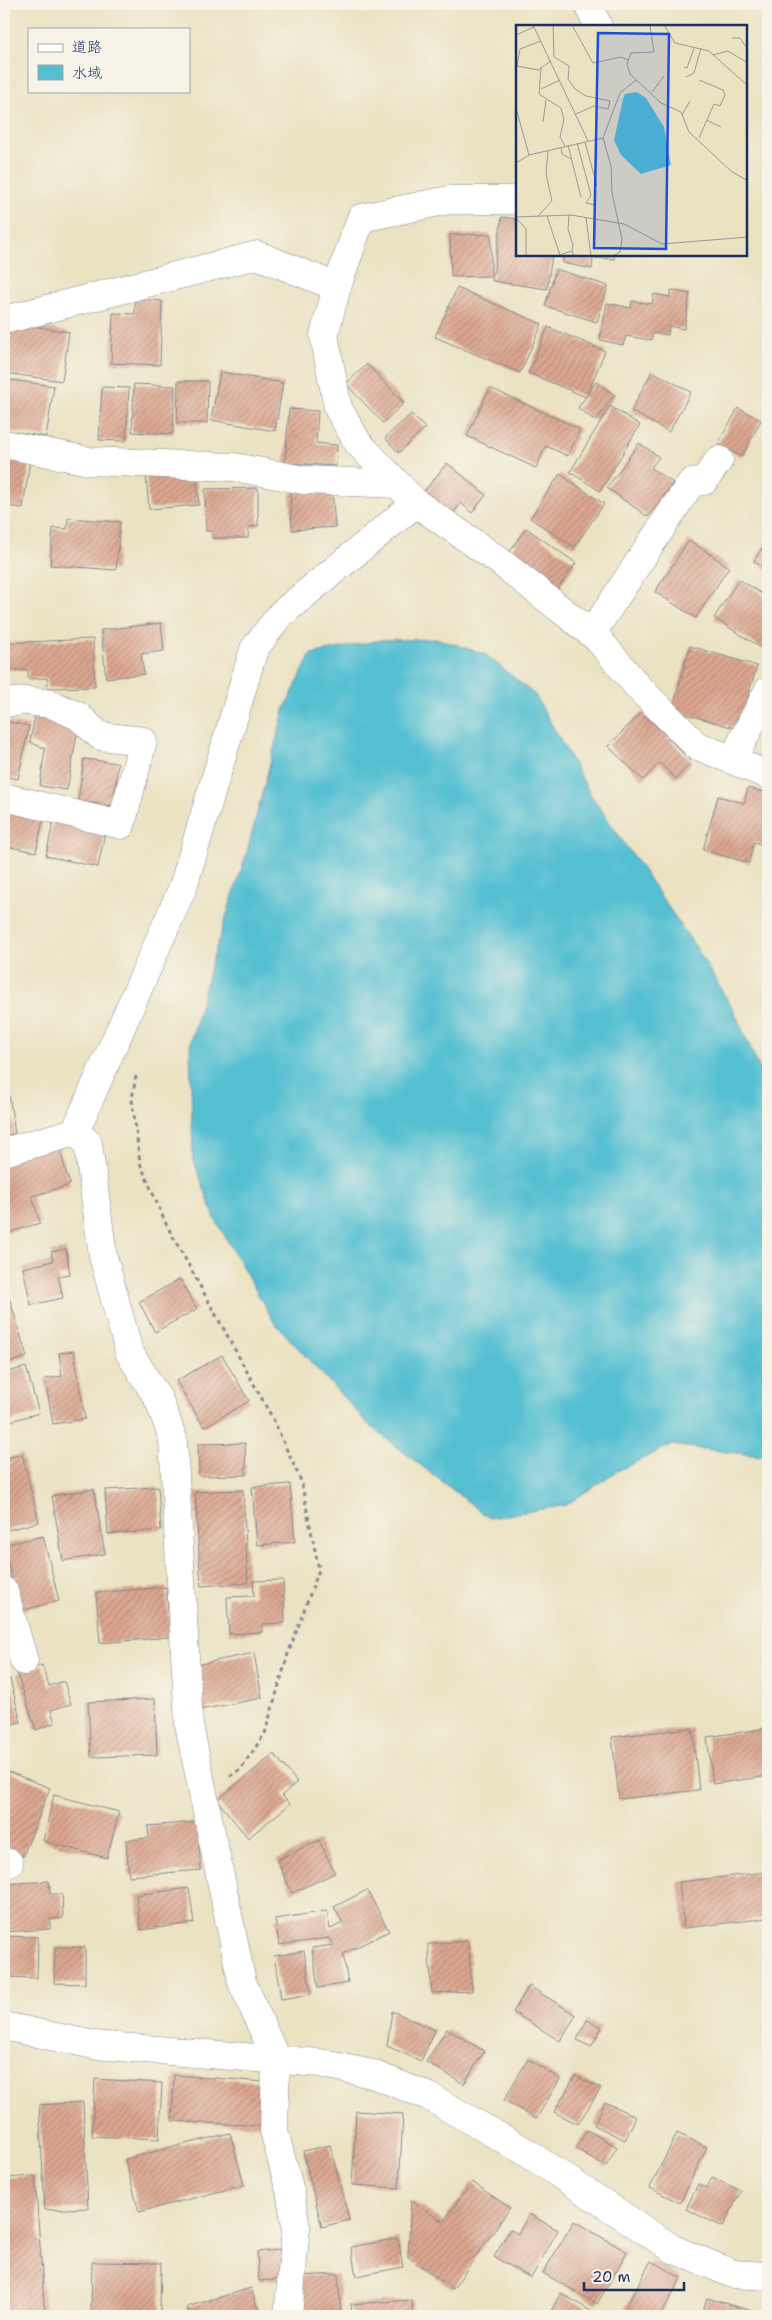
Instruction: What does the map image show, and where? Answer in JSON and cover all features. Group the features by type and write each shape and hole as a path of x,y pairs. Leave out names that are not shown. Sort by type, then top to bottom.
{"street":[{"path":"588,4 598,25"},
{"path":"516,200 449,200 361,218 337,287 324,335 338,408 358,443 416,503 498,560 592,633 639,688 696,745 768,774"},
{"path":"4,320 257,255 337,287"},
{"path":"4,444 89,461 234,467 304,480 398,484"},
{"path":"592,633 691,483 704,481 719,460"},
{"path":"74,1132 183,887 254,649 281,614 416,503"},
{"path":"733,759 768,691"},
{"path":"4,703 26,701 51,704 78,716 100,736 143,741 121,826 4,797"},
{"path":"4,1152 74,1132"},
{"path":"74,1132 88,1143 103,1256 129,1352 159,1400 173,1439 189,1725 242,1982 276,2059 274,2131 290,2191 296,2227 288,2316"},
{"path":"4,1591 24,1661"},
{"path":"4,2026 94,2045 276,2059 320,2064 372,2074 428,2096 521,2149 673,2249 733,2274 768,2276"}],"path":[{"path":"136,1072 132,1099 140,1163 165,1222 274,1420 301,1481 319,1570 288,1654 265,1733 241,1769 204,1796"}],"water":[{"path":"438,639 485,654 535,695 591,795 695,946 733,1009 768,1089 768,1451 761,1456 671,1445 617,1471 566,1505 489,1518 370,1426 274,1322 215,1219 193,1158 190,1046 211,964 247,852 284,710 311,654 381,640"}],"building":[{"path":"502,217 516,219 516,256 552,256 547,289 492,281"},
{"path":"491,234 491,276 451,277 450,235"},
{"path":"563,256 614,256 614,259 593,258 592,269 563,263"},
{"path":"556,269 608,286 597,322 545,306"},
{"path":"457,288 542,324 520,373 435,337"},
{"path":"671,290 690,294 684,329 669,326 668,335 653,333 651,340 626,336 623,345 600,340 607,303 631,308 632,301 652,304 654,294 670,297"},
{"path":"135,299 162,301 160,365 111,363 113,313 135,314"},
{"path":"12,323 69,332 62,381 4,373 4,333 10,334"},
{"path":"548,327 605,351 586,397 528,373"},
{"path":"367,364 404,403 383,423 346,384"},
{"path":"652,371 691,392 669,432 631,411"},
{"path":"220,372 283,383 275,431 211,420"},
{"path":"4,379 54,386 46,437 4,430"},
{"path":"178,381 208,381 207,423 177,423"},
{"path":"596,382 615,395 596,421 578,408"},
{"path":"134,384 175,386 173,434 132,432"},
{"path":"102,387 129,388 126,441 99,440"},
{"path":"490,388 580,429 568,456 546,446 536,468 467,436"},
{"path":"610,406 640,425 600,491 570,472"},
{"path":"738,408 761,420 742,457 718,444"},
{"path":"289,409 318,411 316,443 337,445 336,466 285,463"},
{"path":"411,414 425,428 399,453 385,438"},
{"path":"639,443 659,457 651,468 673,483 648,517 607,488"},
{"path":"4,456 30,460 23,508 4,506"},
{"path":"447,463 486,495 472,513 461,503 449,518 421,495"},
{"path":"196,472 199,505 149,509 146,476"},
{"path":"560,474 604,504 574,547 530,518"},
{"path":"258,488 258,526 249,527 248,538 212,538 212,531 206,531 205,489"},
{"path":"332,490 335,527 292,530 290,493"},
{"path":"68,518 120,522 116,570 50,565 53,528 67,529"},
{"path":"526,528 576,563 558,589 508,554"},
{"path":"768,539 768,571 754,561"},
{"path":"689,540 729,567 696,618 655,592"},
{"path":"739,579 768,598 768,646 765,650 714,618"},
{"path":"161,623 164,651 141,654 144,674 106,678 101,630"},
{"path":"93,639 95,687 48,688 47,678 28,679 28,670 5,670 4,643"},
{"path":"690,646 757,666 738,729 672,710"},
{"path":"642,712 692,762 676,779 660,763 643,780 608,746"},
{"path":"35,716 79,723 67,790 40,786 45,749 30,742"},
{"path":"4,721 29,726 18,779 4,776"},
{"path":"84,759 118,763 113,806 78,801"},
{"path":"748,788 768,793 768,846 754,842 749,863 703,850 718,796 744,803"},
{"path":"4,808 44,816 36,852 4,846"},
{"path":"53,822 105,832 98,867 46,856"},
{"path":"4,1061 15,1134 4,1135"},
{"path":"58,1144 70,1185 32,1196 40,1223 4,1234 4,1159"},
{"path":"66,1249 70,1274 58,1276 63,1298 31,1305 23,1268 53,1261 51,1252"},
{"path":"180,1279 197,1309 155,1332 139,1302"},
{"path":"10,1300 27,1357 4,1364 4,1302"},
{"path":"74,1351 85,1419 53,1424 45,1379 62,1376 59,1353"},
{"path":"222,1355 249,1401 204,1427 176,1381"},
{"path":"26,1367 39,1413 4,1423 4,1373"},
{"path":"245,1443 246,1475 199,1476 198,1444"},
{"path":"22,1454 39,1522 4,1531 4,1459"},
{"path":"290,1484 295,1542 257,1545 252,1487"},
{"path":"158,1487 161,1530 108,1534 105,1490"},
{"path":"94,1489 105,1554 63,1561 52,1496"},
{"path":"243,1490 248,1583 201,1586 195,1492"},
{"path":"43,1536 59,1601 19,1611 4,1545"},
{"path":"283,1580 285,1623 262,1624 262,1632 229,1634 227,1597 254,1596 253,1581"},
{"path":"166,1587 170,1637 100,1643 96,1593"},
{"path":"254,1653 262,1698 199,1710 191,1666"},
{"path":"42,1665 49,1686 64,1681 71,1704 51,1710 55,1723 36,1730 17,1673"},
{"path":"10,1679 21,1722 4,1726 4,1680"},
{"path":"155,1699 157,1755 91,1757 88,1702"},
{"path":"692,1728 699,1790 619,1799 612,1737"},
{"path":"768,1728 768,1776 713,1784 707,1737"},
{"path":"274,1754 297,1782 282,1795 290,1804 248,1838 217,1800"},
{"path":"4,1770 50,1788 23,1856 4,1849"},
{"path":"54,1795 119,1812 107,1858 43,1841"},
{"path":"197,1822 201,1870 129,1876 126,1840 149,1838 148,1826"},
{"path":"319,1840 335,1873 292,1893 277,1860"},
{"path":"768,1872 768,1918 684,1928 679,1882"},
{"path":"49,1881 50,1894 62,1894 63,1918 50,1919 50,1929 4,1932 4,1884"},
{"path":"189,1888 194,1923 141,1930 136,1895"},
{"path":"367,1890 389,1931 343,1954 348,1983 318,1988 312,1948 333,1945 329,1938 279,1945 275,1919 327,1911 330,1929 343,1923 334,1907"},
{"path":"4,1936 38,1937 37,1978 4,1977"},
{"path":"468,1941 472,1991 432,1993 428,1944"},
{"path":"55,1947 85,1947 85,1984 54,1983"},
{"path":"304,1951 311,1994 281,1999 274,1956"},
{"path":"529,1986 576,2015 560,2041 513,2012"},
{"path":"392,2011 435,2030 421,2061 387,2046"},
{"path":"587,2020 602,2027 591,2047 577,2040"},
{"path":"447,2029 484,2051 464,2084 426,2062"},
{"path":"528,2059 560,2079 536,2119 504,2100"},
{"path":"174,2075 265,2082 263,2126 172,2121"},
{"path":"575,2076 601,2088 578,2124 554,2112"},
{"path":"95,2079 162,2083 159,2139 92,2136"},
{"path":"83,2102 88,2208 45,2210 39,2105"},
{"path":"605,2102 636,2117 625,2140 594,2125"},
{"path":"356,2111 403,2114 399,2188 352,2185"},
{"path":"587,2130 617,2147 606,2166 576,2149"},
{"path":"230,2133 244,2185 139,2212 125,2159"},
{"path":"677,2133 707,2147 680,2203 650,2188"},
{"path":"330,2145 349,2220 322,2227 303,2151"},
{"path":"35,2176 45,2316 4,2316 4,2178"},
{"path":"712,2177 741,2191 723,2227 686,2209 698,2184 707,2188"},
{"path":"472,2182 510,2208 453,2289 408,2257 411,2200 443,2222"},
{"path":"529,2214 558,2230 531,2278 494,2257 510,2229 518,2234"},
{"path":"574,2221 627,2252 597,2304 543,2273"},
{"path":"398,2238 403,2267 356,2276 351,2247"},
{"path":"286,2249 288,2279 259,2281 257,2252"},
{"path":"651,2261 681,2278 660,2316 621,2316"},
{"path":"92,2262 161,2263 160,2313 91,2312"},
{"path":"338,2274 341,2316 301,2316 299,2276"},
{"path":"251,2288 260,2316 190,2316 187,2307"},
{"path":"561,2293 599,2316 548,2316"},
{"path":"707,2298 759,2313 759,2316 701,2316"},
{"path":"412,2300 413,2316 352,2316 351,2304"}]}
